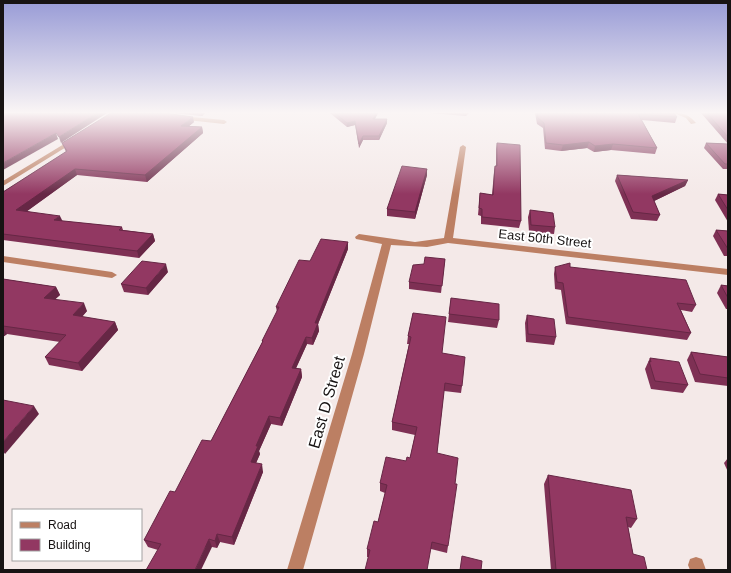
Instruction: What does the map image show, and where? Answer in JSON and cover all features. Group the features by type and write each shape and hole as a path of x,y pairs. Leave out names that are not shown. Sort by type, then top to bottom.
{"street":[{"path":"3,184 74,140"},
{"path":"448,240 463,147"},
{"path":"3,178 11,179"},
{"name":"East 50th Street","path":"359,237 387,242 435,245 448,240 728,272"},
{"name":"East D Street","path":"295,570 358,354 387,242"},
{"path":"3,259 112,275"}],"building":[{"path":"3,140 44,140 3,163"},
{"path":"67,140 187,140 145,175 75,169 16,210 60,216 54,220 122,227 119,230 153,234 137,251 3,234 3,192 67,151 62,143"},
{"path":"546,140 652,140 657,148 613,144 595,146 589,142 563,145 546,143"},
{"path":"497,143 520,145 521,221 482,217 482,209 479,208 480,193 493,195 495,166 497,166"},
{"path":"706,143 728,144 728,164 725,164"},
{"path":"402,166 427,169 415,212 387,209"},
{"path":"617,175 688,180 652,196 660,215 633,212"},
{"path":"718,194 728,195 728,210"},
{"path":"530,210 553,213 555,227 531,225"},
{"path":"716,230 728,231 728,249"},
{"path":"321,239 348,242 315,323 318,323 312,338 306,337 292,368 301,369 280,418 269,416 256,446 258,446 251,462 262,464 232,537 217,534 215,541 209,539 195,570 146,570 161,544 144,540 170,491 175,492 202,440 211,441 263,341 279,307 276,307 299,260 310,261"},
{"path":"425,257 445,259 442,286 409,282 413,265 424,264"},
{"path":"142,261 166,264 146,288 121,284"},
{"path":"570,263 570,267 686,280 696,305 677,303 691,333 568,317 563,283 557,282 555,267"},
{"path":"3,279 56,287 44,298 84,303 73,315 115,322 78,363 45,357 66,335 3,326"},
{"path":"721,285 728,286 728,298"},
{"path":"451,298 499,304 499,320 449,314"},
{"path":"413,313 446,317 442,353 465,357 462,386 445,383 437,453 458,458 455,484 457,484 448,546 432,542 427,570 365,570 370,550 367,549 374,521 378,522 387,485 380,483 386,457 406,461 407,457 410,458 417,427 392,422 411,337 408,336"},
{"path":"527,315 554,319 556,337 528,334"},
{"path":"691,352 728,357 728,378 700,374"},
{"path":"650,358 679,362 688,385 655,381 649,361 651,362"},
{"path":"3,400 34,406 3,442"},
{"path":"548,475 631,490 637,519 626,517 633,554 644,557 647,570 556,570"},
{"path":"462,556 482,561 481,570 460,570"}]}
